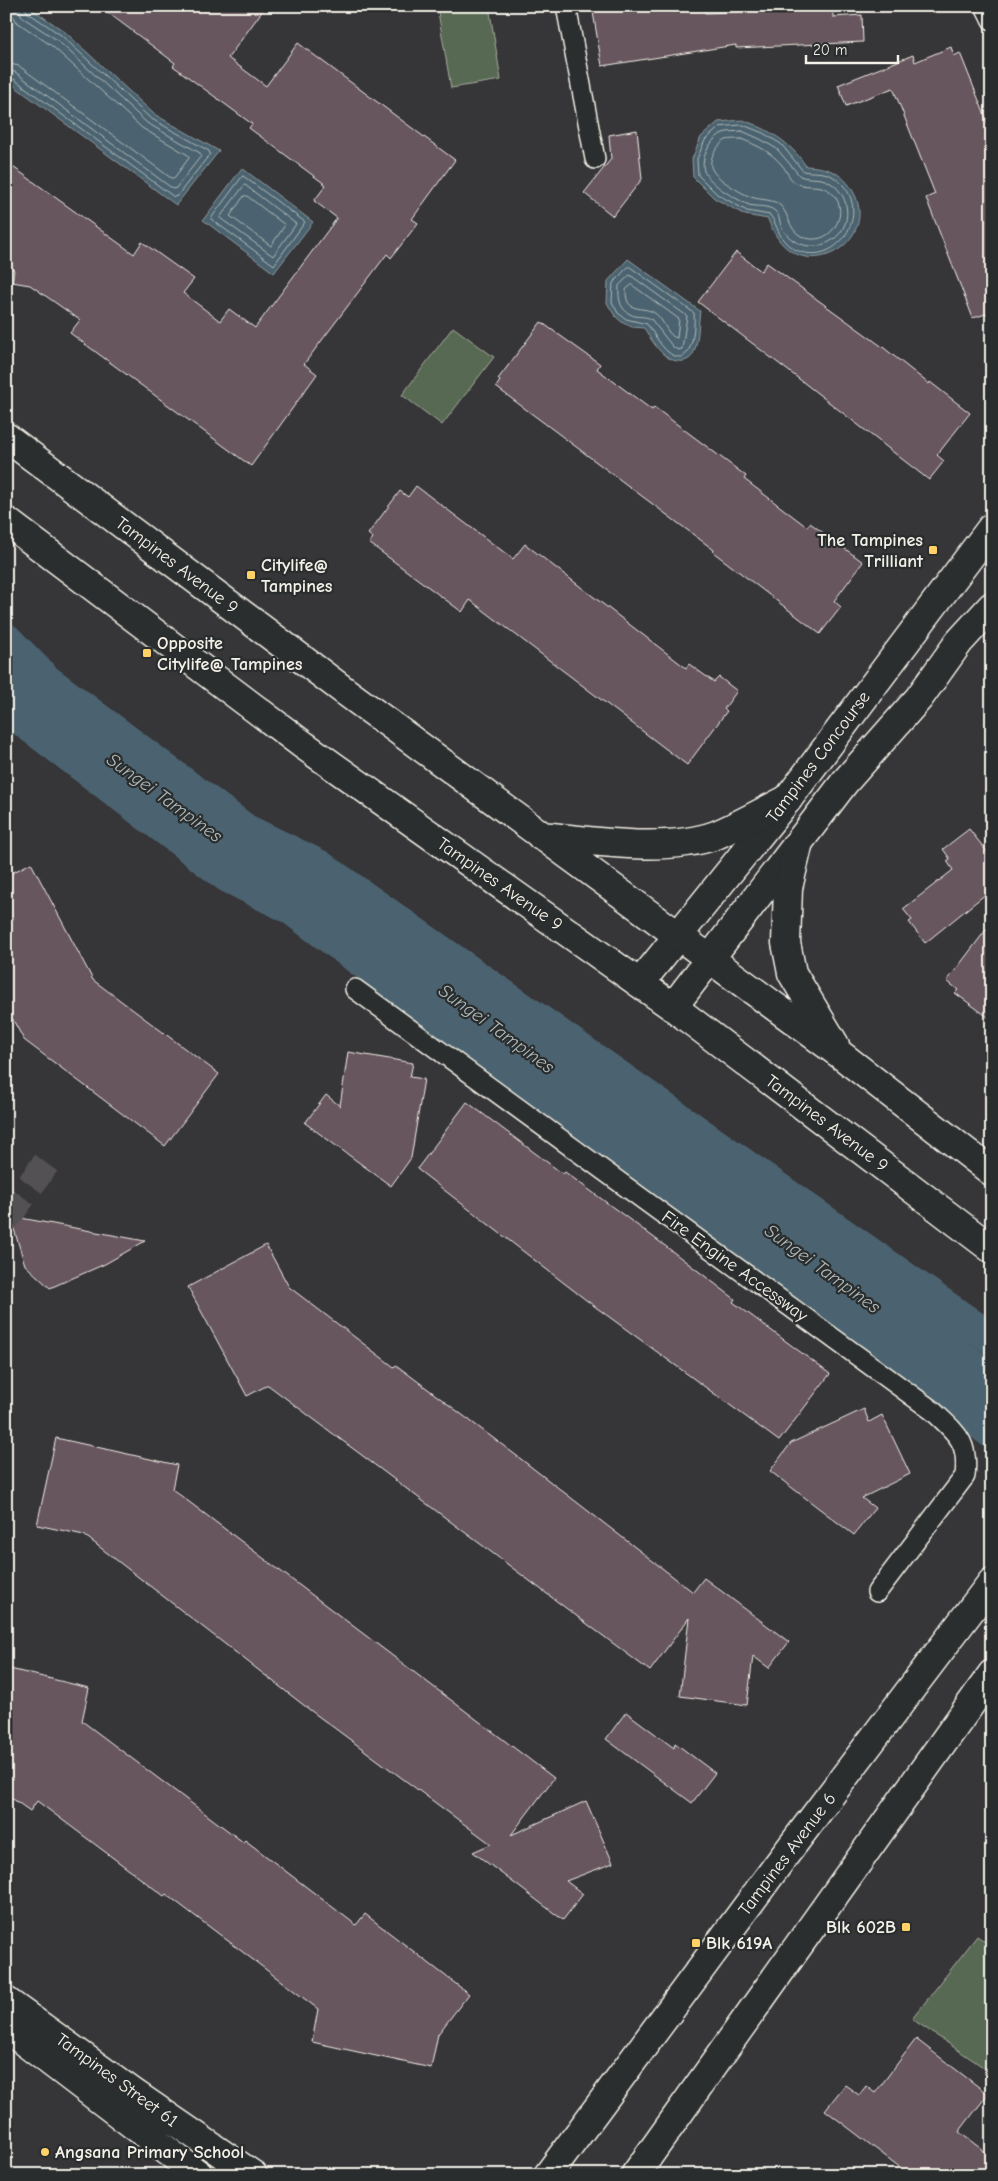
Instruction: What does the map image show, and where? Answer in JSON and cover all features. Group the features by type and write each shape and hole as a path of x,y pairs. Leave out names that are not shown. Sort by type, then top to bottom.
{"street":[{"name":"Tampines Avenue 9","path":"6,437 678,936"},
{"name":"Tampines Avenue 9","path":"6,521 302,744 673,1007 992,1249"},
{"name":"Tampines Concourse","path":"640,983 788,799 992,527"},
{"name":"Tampines Concourse","path":"673,1007 798,846 844,783 919,698 959,642 992,606"},
{"path":"541,836 607,842 673,844 715,835 788,799"},
{"path":"798,846 788,888 786,943 792,973 841,1055"},
{"path":"678,936 841,1055 992,1172"},
{"name":"Tampines Avenue 6","path":"548,2175 782,1859 992,1582"},
{"path":"635,2175 992,1674"},
{"name":"Tampines Street 61","path":"6,2001 135,2094 253,2175"},
{"name":"Tampines Street 61","path":"6,2028 199,2175"}],"lane":[{"path":"566,6 595,159"},
{"path":"985,6 992,20"},
{"name":"Fire Engine Accessway","path":"356,990 933,1411 954,1431 962,1443 967,1457 965,1476 877,1592"}],"green space":[{"path":"437,6 489,6 501,80 451,88"},
{"path":"453,327 494,357 442,425 402,395"},
{"path":"977,1936 992,1946 992,2073 912,2019"}],"water":[{"path":"6,6 27,6 64,31 154,114 219,151 176,205 6,80"},
{"path":"743,120 779,138 793,150 806,166 830,170 845,180 858,205 857,225 849,241 834,252 816,257 798,255 781,242 768,219 745,215 714,198 693,177 692,159 701,137 718,122"},
{"path":"242,168 313,222 274,273 203,220"},
{"path":"628,259 700,311 696,344 693,354 688,359 677,361 665,356 644,328 632,327 623,323 615,316 607,303 608,281"}],"building":[{"path":"99,6 266,6 228,58 266,86 298,43 455,160 412,219 418,223 391,258 387,254 304,364 317,374 251,466 70,333 80,320 30,285 12,282 14,270 6,265 6,162 134,254 142,242 194,279 183,293 220,321 229,309 255,328 337,218 314,201 326,185 249,128 252,124 173,66 175,63"},
{"path":"592,6 704,6 705,13 759,11 759,6 833,6 833,17 862,15 863,42 736,48 736,45 602,66"},
{"path":"951,47 954,56 960,53 992,133 992,312 973,318 926,198 935,194 893,88 846,106 838,85 913,55 915,62"},
{"path":"637,130 642,179 613,216 584,193 611,159 609,135"},
{"path":"736,252 761,271 767,263 970,413 937,455 944,461 929,480 698,302"},
{"path":"541,322 600,364 597,369 652,410 654,407 746,476 744,479 807,527 810,523 863,562 834,601 841,607 820,634 713,552 714,550 496,387 500,381 498,379"},
{"path":"416,486 513,559 525,544 686,668 689,664 714,682 719,677 737,691 724,709 727,711 687,765 470,600 462,612 369,543 373,538 368,534 400,491 408,497"},
{"path":"969,829 992,858 992,889 925,943 909,922 912,920 903,909 953,870 947,861 950,859 943,849"},
{"path":"31,863 93,980 219,1074 165,1146 24,1040 6,1007 6,876"},
{"path":"992,922 992,1020 955,993 958,990 947,981"},
{"path":"348,1052 413,1063 410,1077 424,1079 411,1158 391,1186 305,1123 326,1095 340,1106"},
{"path":"467,1102 563,1174 565,1172 660,1242 735,1299 733,1302 830,1374 779,1441 586,1300 417,1169"},
{"path":"10,1216 145,1241 105,1264 50,1288 25,1265"},
{"path":"266,1245 289,1287 394,1367 396,1365 517,1456 693,1592 704,1578 789,1642 769,1668 753,1656 747,1705 680,1696 689,1618 650,1671 268,1385 247,1396 188,1287"},
{"path":"864,1409 869,1422 882,1415 910,1474 862,1498 875,1508 854,1535 770,1471 791,1443"},
{"path":"56,1438 177,1465 172,1489 554,1778 511,1835 586,1801 613,1863 566,1881 583,1894 563,1920 473,1852 491,1844 310,1710 84,1535 37,1525"},
{"path":"6,1668 89,1688 82,1721 243,1842 245,1840 356,1925 365,1914 469,1994 438,2034 431,2068 312,2042 318,2009 166,1894 164,1896 37,1801 30,1811 6,1794"},
{"path":"626,1712 674,1748 675,1743 715,1773 692,1803 606,1739"},
{"path":"916,2039 988,2094 959,2132 992,2157 992,2175 910,2175 825,2110 845,2085 859,2095 866,2086 875,2093"}],"waterway":[{"path":"6,639 45,679 246,830 320,866 992,1339"},
{"name":"Sungei Tampines","path":"6,661 28,678 80,735 242,854 311,892 992,1393"},
{"path":"6,708 228,877 290,908 992,1433"}],"tunnel":[{"path":"6,1219 46,1163"}],"place":[{"name":"The Tampines Trilliant","path":"933,550"},
{"name":"Citylife@ Tampines","path":"251,575"},
{"name":"Opposite Citylife@ Tampines","path":"147,653"},
{"name":"Blk 602B","path":"906,1927"},
{"name":"Blk 619A","path":"696,1943"},
{"name":"Angsana Primary School","path":"45,2152"}]}
